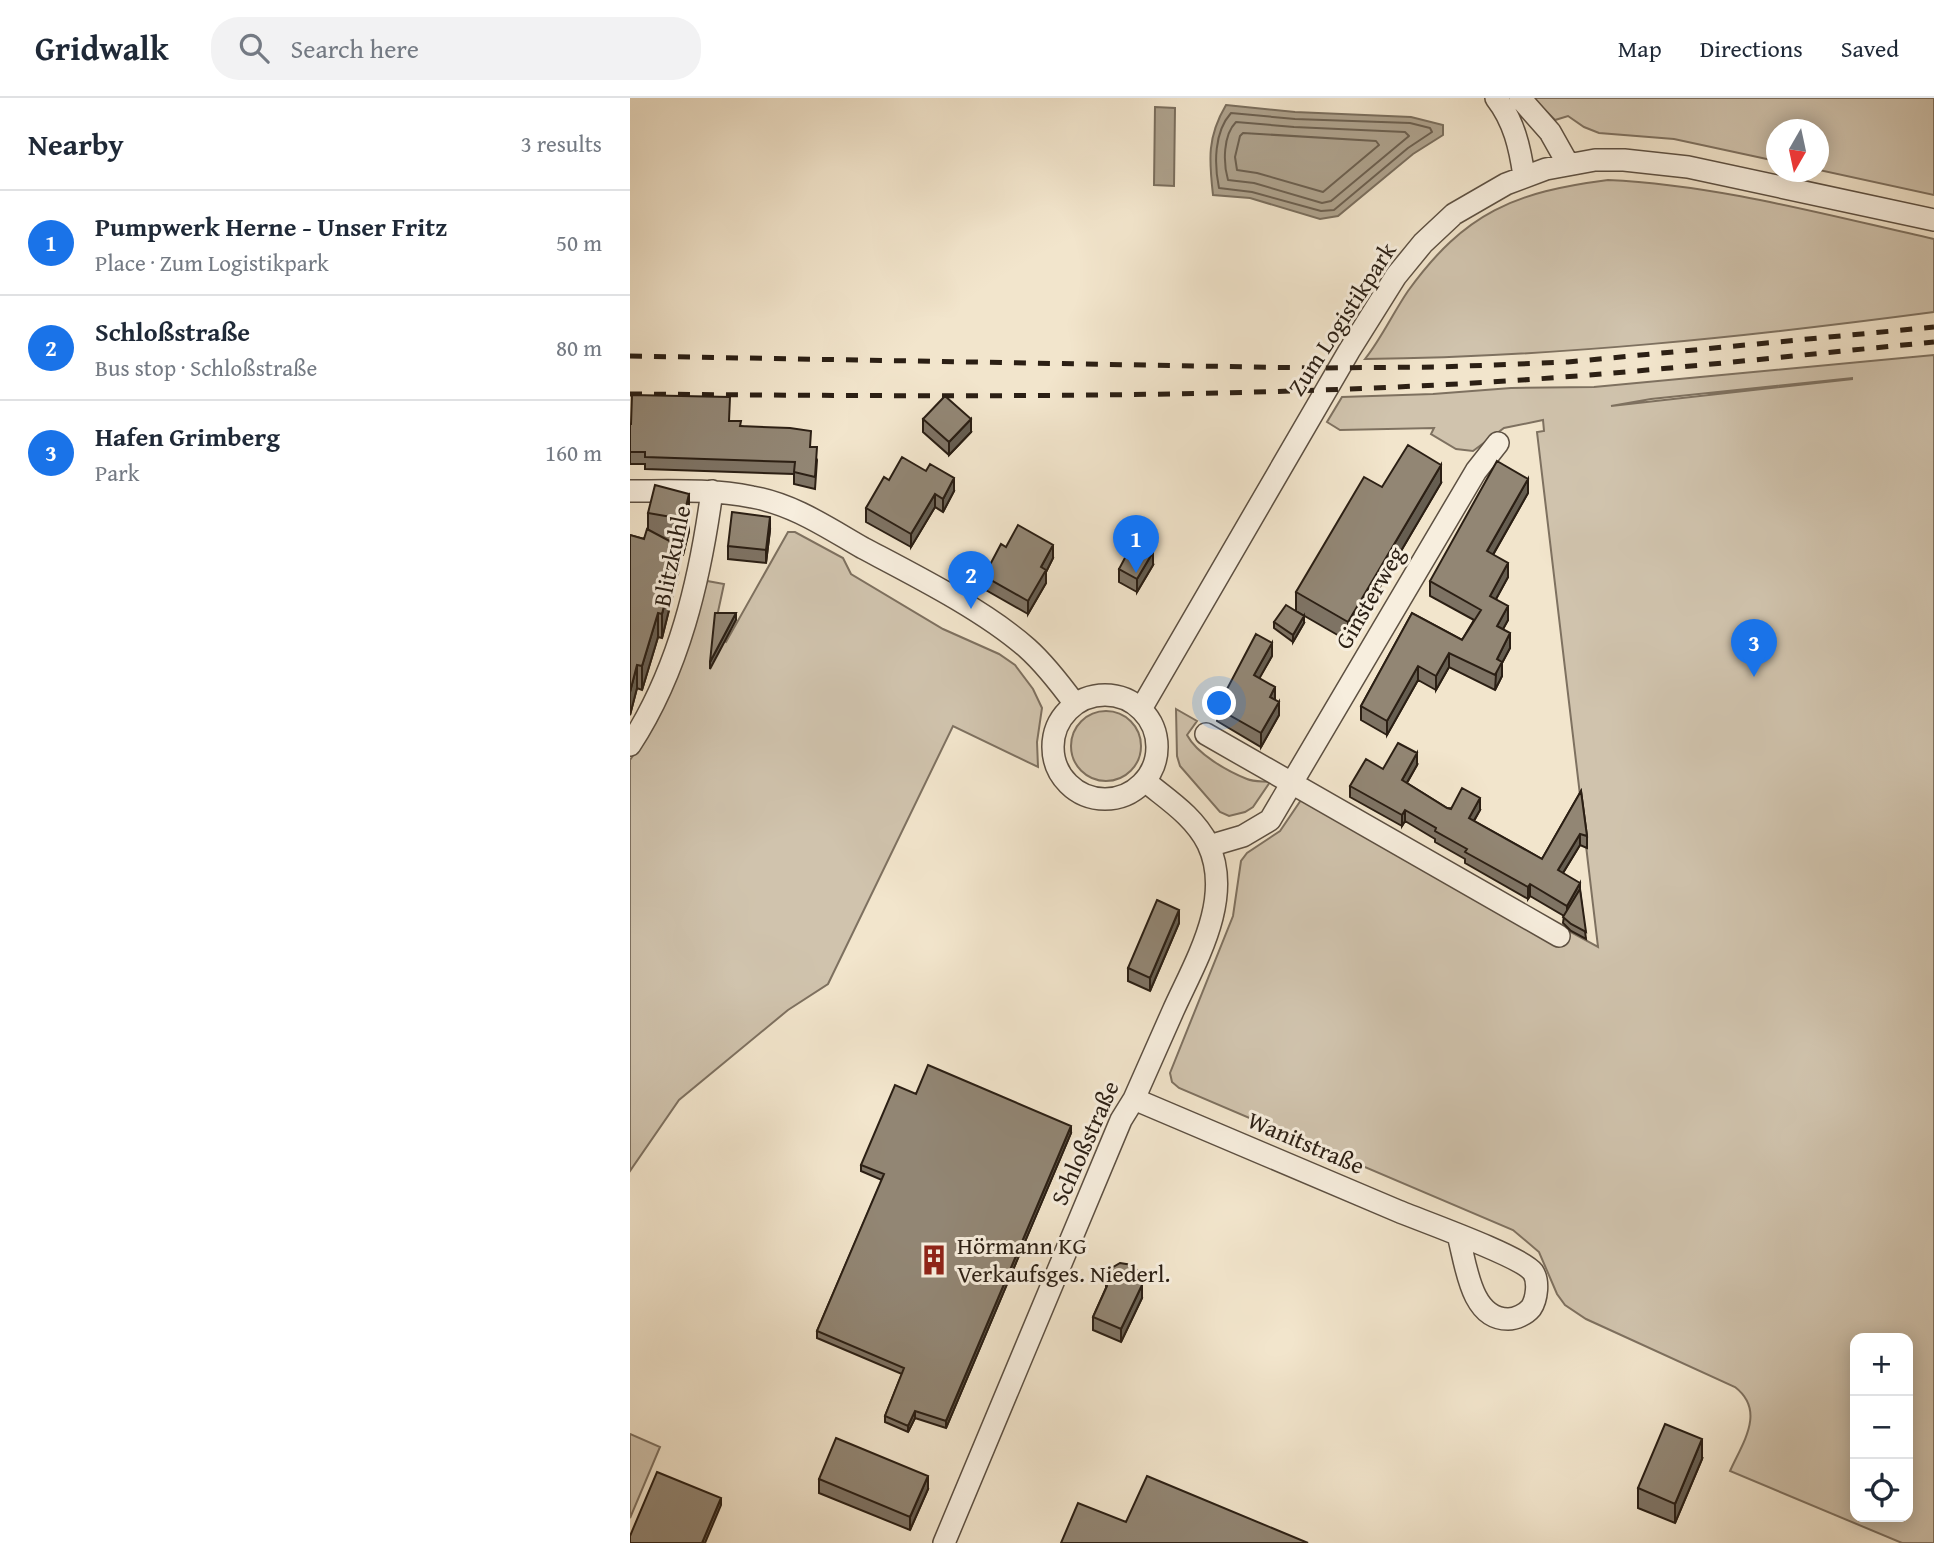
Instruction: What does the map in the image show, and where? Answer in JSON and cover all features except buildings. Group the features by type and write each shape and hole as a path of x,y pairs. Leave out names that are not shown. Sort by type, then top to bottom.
{"street":[{"path":"1496,98 1508,113 1513,126 1524,176"},
{"path":"1520,98 1550,132 1568,164"},
{"name":"Zum Logistikpark","path":"1141,709 1349,351 1396,276 1423,243 1454,214 1486,194 1524,176 1568,164 1623,160 1688,167 1934,220"},
{"name":"Ginsterweg","path":"1209,846 1244,836 1270,820 1476,471 1497,443"},
{"path":"630,491 712,491 752,497 795,510 971,609 1027,648 1075,704"},
{"name":"Blitzkuhle","path":"630,745 662,686 688,614 706,536 712,491"},
{"path":"1101,695 1115,696 1141,709 1149,720 1157,744 1156,757 1144,781 1122,796 1109,799 1082,794 1062,777 1056,765 1054,738 1065,713 1075,704 1101,695"},
{"path":"1206,734 1559,936"},
{"name":"Schloßstraße","path":"944,1543 1121,1120 1134,1099 1205,940 1214,909 1216,877 1209,846 1182,810 1144,781"},
{"name":"Wanitstraße","path":"1134,1099 1458,1235"}],"shaded area":[{"path":"1533,98 1934,98 1934,195 1829,172 1829,119 1766,119 1766,159 1674,139 1599,133 1568,116 1555,120"},
{"path":"1608,180 1731,195 1934,239 1934,312 1792,330 1579,350 1365,359 1408,291 1429,264 1472,224 1494,210 1546,191"},
{"path":"1934,355 1934,1543 1902,1543 1852,1522 1913,1522 1913,1333 1850,1333 1850,1521 1730,1471 1749,1427 1749,1406 1744,1396 1735,1387 1586,1319 1565,1305 1557,1294 1539,1252 1513,1230 1179,1088 1172,1082 1170,1073 1233,916 1241,861 1247,853 1280,831 1301,800 1561,945 1569,931 1598,947 1537,432 1544,431 1543,420 1504,428 1473,451 1456,449 1431,434 1434,428 1340,430 1327,422 1342,397 1511,388 1594,387","holes":["1852,379 1611,406 1651,399"]},
{"path":"788,532 795,532 843,558 851,574 943,629 999,654 1015,665 1033,689 1042,708 1037,742 1038,767 953,726 828,984 788,1010 679,1100 630,1171 630,760 645,738 695,624 707,581 724,584 713,635 726,642"},
{"path":"1176,709 1197,721 1187,735 1205,755 1247,779 1270,782 1253,807 1229,816 1220,812 1180,766 1177,756"},
{"path":"1106,711 1131,721 1141,746 1131,771 1106,781 1081,771 1071,746 1081,721"},
{"path":"630,1434 660,1447 630,1518"}],"water":[{"path":"1226,105 1295,112 1411,117 1443,125 1443,135 1413,154 1338,216 1320,219 1250,198 1213,195 1212,138"},
{"path":"1155,107 1175,108 1174,186 1154,185"}],"railway":[{"path":"630,356 1312,368 1441,367 1568,362 1934,327"},
{"path":"630,394 1034,396 1236,393 1437,385 1561,377 1934,342"}],"place":[{"name":"Pumpwerk Herne - Unser Fritz","path":"1136,573"},
{"name":"Schloßstraße","path":"971,609"},
{"name":"Hafen Grimberg","path":"1754,677"},
{"name":"Hörmann KG Verkaufsges. Niederl.","path":"934,1260"}]}
